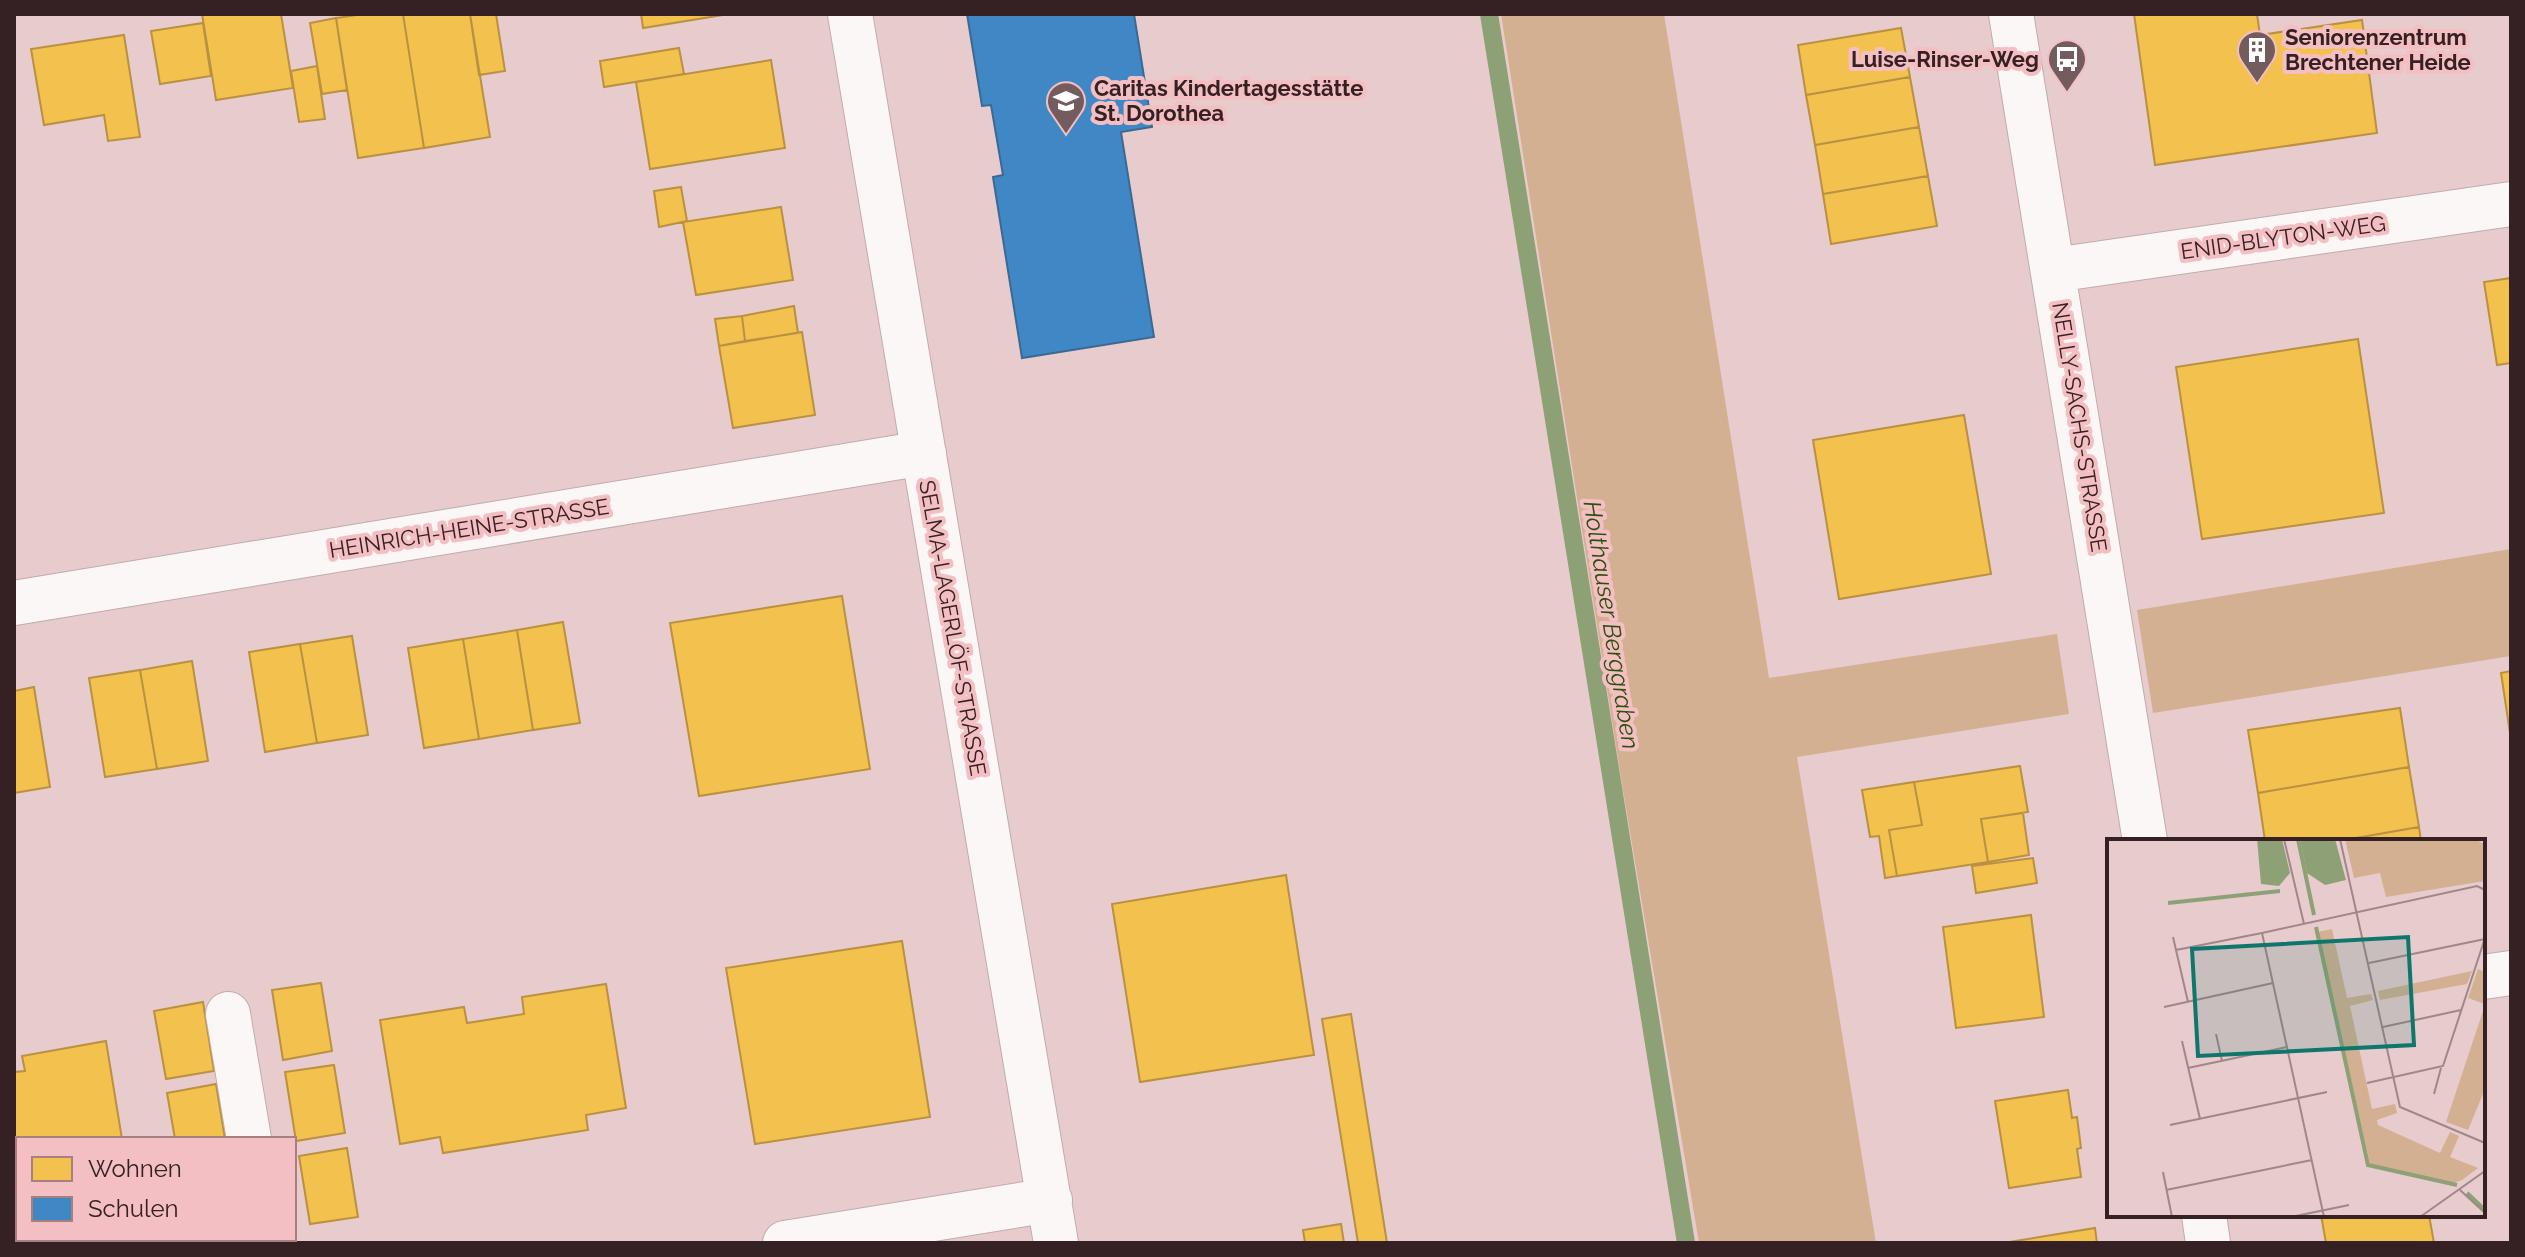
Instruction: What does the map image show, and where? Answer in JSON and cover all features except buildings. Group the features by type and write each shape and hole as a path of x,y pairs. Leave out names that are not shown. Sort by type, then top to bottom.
{"street":[{"name":"SELMA-LAGERLÖF-STRASSE","path":"850,14 1056,1243"},
{"name":"NELLY-SACHS-STRASSE","path":"2011,14 2145,839"},
{"name":"ENID-BLYTON-WEG","path":"2054,270 2511,204"},
{"name":"HEINRICH-HEINE-STRASSE","path":"14,603 924,453"},
{"path":"2485,977 2511,973"},
{"path":"228,1014 249,1137"},
{"path":"785,1243 1050,1200"},
{"path":"2204,1217 2208,1243"}],"shaded area":[{"path":"1501,14 1664,14 1769,678 2057,634 2069,714 1797,757 1876,1243 1699,1243 1622,784"},
{"path":"2511,549 2511,656 2153,713 2137,610"}],"waterway":[{"name":"Holthauser Berggraben","path":"1489,14 1686,1243"}],"place":[{"name":"Seniorenzentrum Brechtener Heide","path":"2257,84"},
{"name":"Luise-Rinser-Weg","path":"2067,93"},
{"name":"Caritas Kindertagesstätte St. Dorothea","path":"1066,135"}]}
